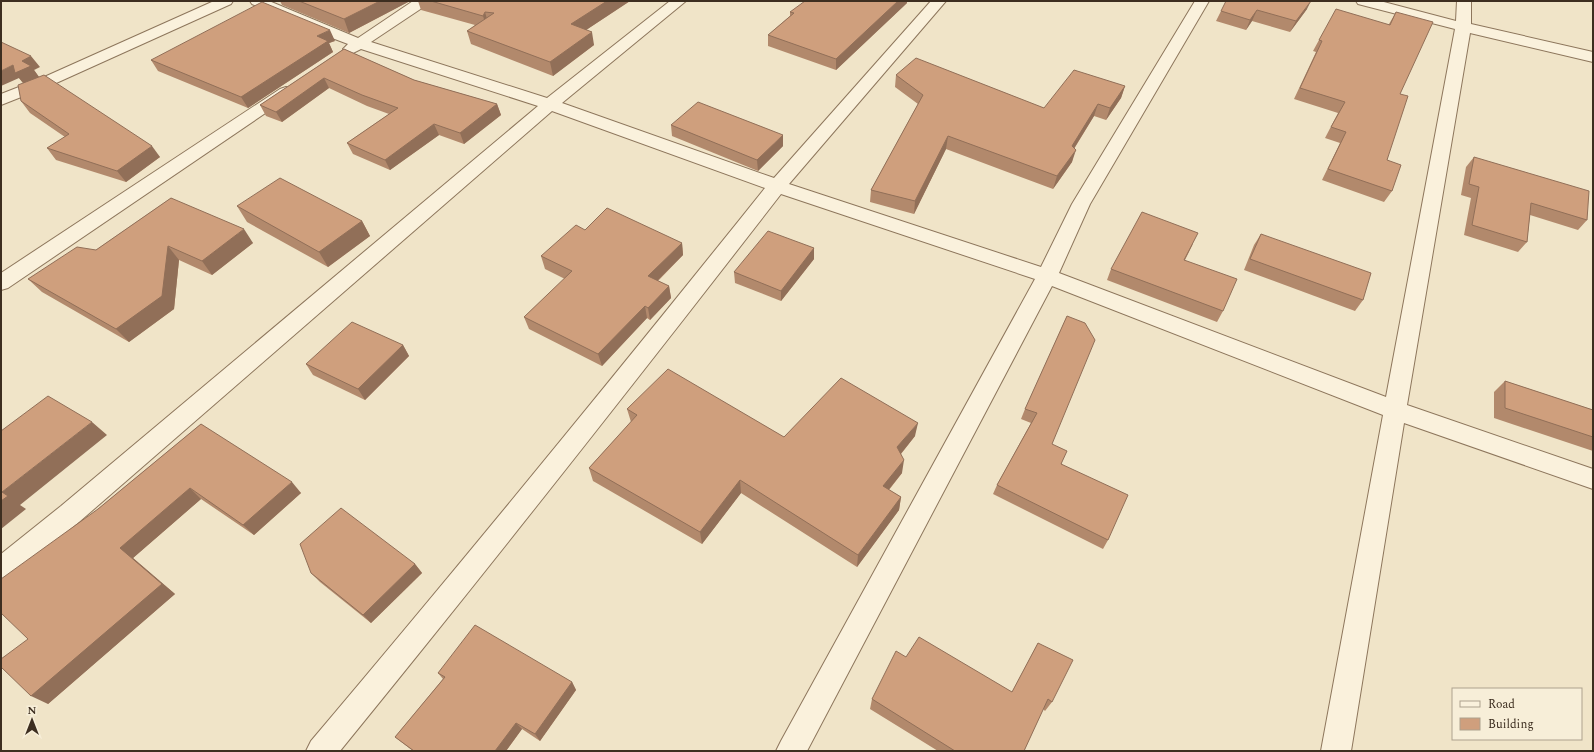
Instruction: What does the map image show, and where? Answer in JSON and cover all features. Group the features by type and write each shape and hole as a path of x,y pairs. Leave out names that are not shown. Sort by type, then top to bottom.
{"street":[{"path":"1,100 48,81 226,1"},
{"path":"257,1 316,27 358,43 550,104 777,186 1047,276 1395,410 1593,478"},
{"path":"339,56 423,1"},
{"path":"1,570 70,514 550,104 679,1"},
{"path":"321,751 444,603 604,405 777,186 939,1"},
{"path":"791,751 1047,276 1081,204 1202,1"},
{"path":"1363,1 1463,27 1593,57"},
{"path":"1336,751 1463,27 1464,1"},
{"path":"1,283 301,82"}],"building":[{"path":"299,1 380,1 344,19"},
{"path":"431,1 607,1 571,24 592,32 550,62 467,31 494,13 485,12 483,16"},
{"path":"805,1 898,1 836,59 768,35 794,13 790,12"},
{"path":"1226,1 1311,1 1296,21 1257,10 1250,20 1221,11"},
{"path":"262,2 330,30 317,36 328,41 241,97 151,60"},
{"path":"1336,9 1390,25 1396,12 1433,22 1400,94 1408,96 1387,160 1401,165 1392,191 1328,169 1346,132 1331,127 1345,102 1300,88 1322,41 1319,40"},
{"path":"1,42 31,56 22,61 31,66 15,73 13,65 1,71"},
{"path":"344,49 414,80 497,104 460,133 434,124 385,160 347,143 398,108 362,95 324,78 276,112 260,105"},
{"path":"916,58 1044,108 1074,70 1125,86 1110,108 1098,104 1072,146 1076,150 1057,176 948,136 915,201 871,190 923,95 896,75"},
{"path":"44,75 152,146 117,171 47,148 69,134 21,101 18,85"},
{"path":"698,102 783,135 757,160 671,125"},
{"path":"1474,157 1589,191 1587,220 1531,203 1527,242 1472,225 1479,187 1469,184"},
{"path":"280,178 362,221 319,252 237,206"},
{"path":"171,198 244,229 202,261 168,246 162,296 116,329 28,279 77,247 96,250"},
{"path":"607,208 682,243 648,276 669,286 648,308 645,306 598,354 524,317 572,271 541,256 576,225 585,230"},
{"path":"1142,212 1198,233 1184,260 1237,279 1223,311 1111,269"},
{"path":"768,231 814,248 781,291 734,272"},
{"path":"1261,234 1371,273 1363,300 1250,259"},
{"path":"1067,316 1085,323 1095,340 1052,444 1067,451 1061,464 1128,495 1108,540 997,485 1037,413 1025,409"},
{"path":"352,322 403,345 358,389 306,364"},
{"path":"668,369 784,437 841,378 918,423 897,447 904,460 883,486 901,497 858,555 740,480 700,532 589,468 637,415 627,409"},
{"path":"1505,381 1593,410 1593,437 1505,408"},
{"path":"48,396 92,422 2,492 8,496 1,501 1,431"},
{"path":"201,424 292,482 243,525 190,488 120,548 162,584 31,696 1,667 1,659 28,639 1,613 1,579 98,509"},
{"path":"341,508 415,564 363,615 311,573 300,544"},
{"path":"475,625 572,682 535,734 516,723 495,751 414,751 395,737 445,677 438,673"},
{"path":"919,637 1012,692 1038,643 1073,660 1052,702 1048,699 1024,751 955,751 872,699 896,651 906,657"}]}
